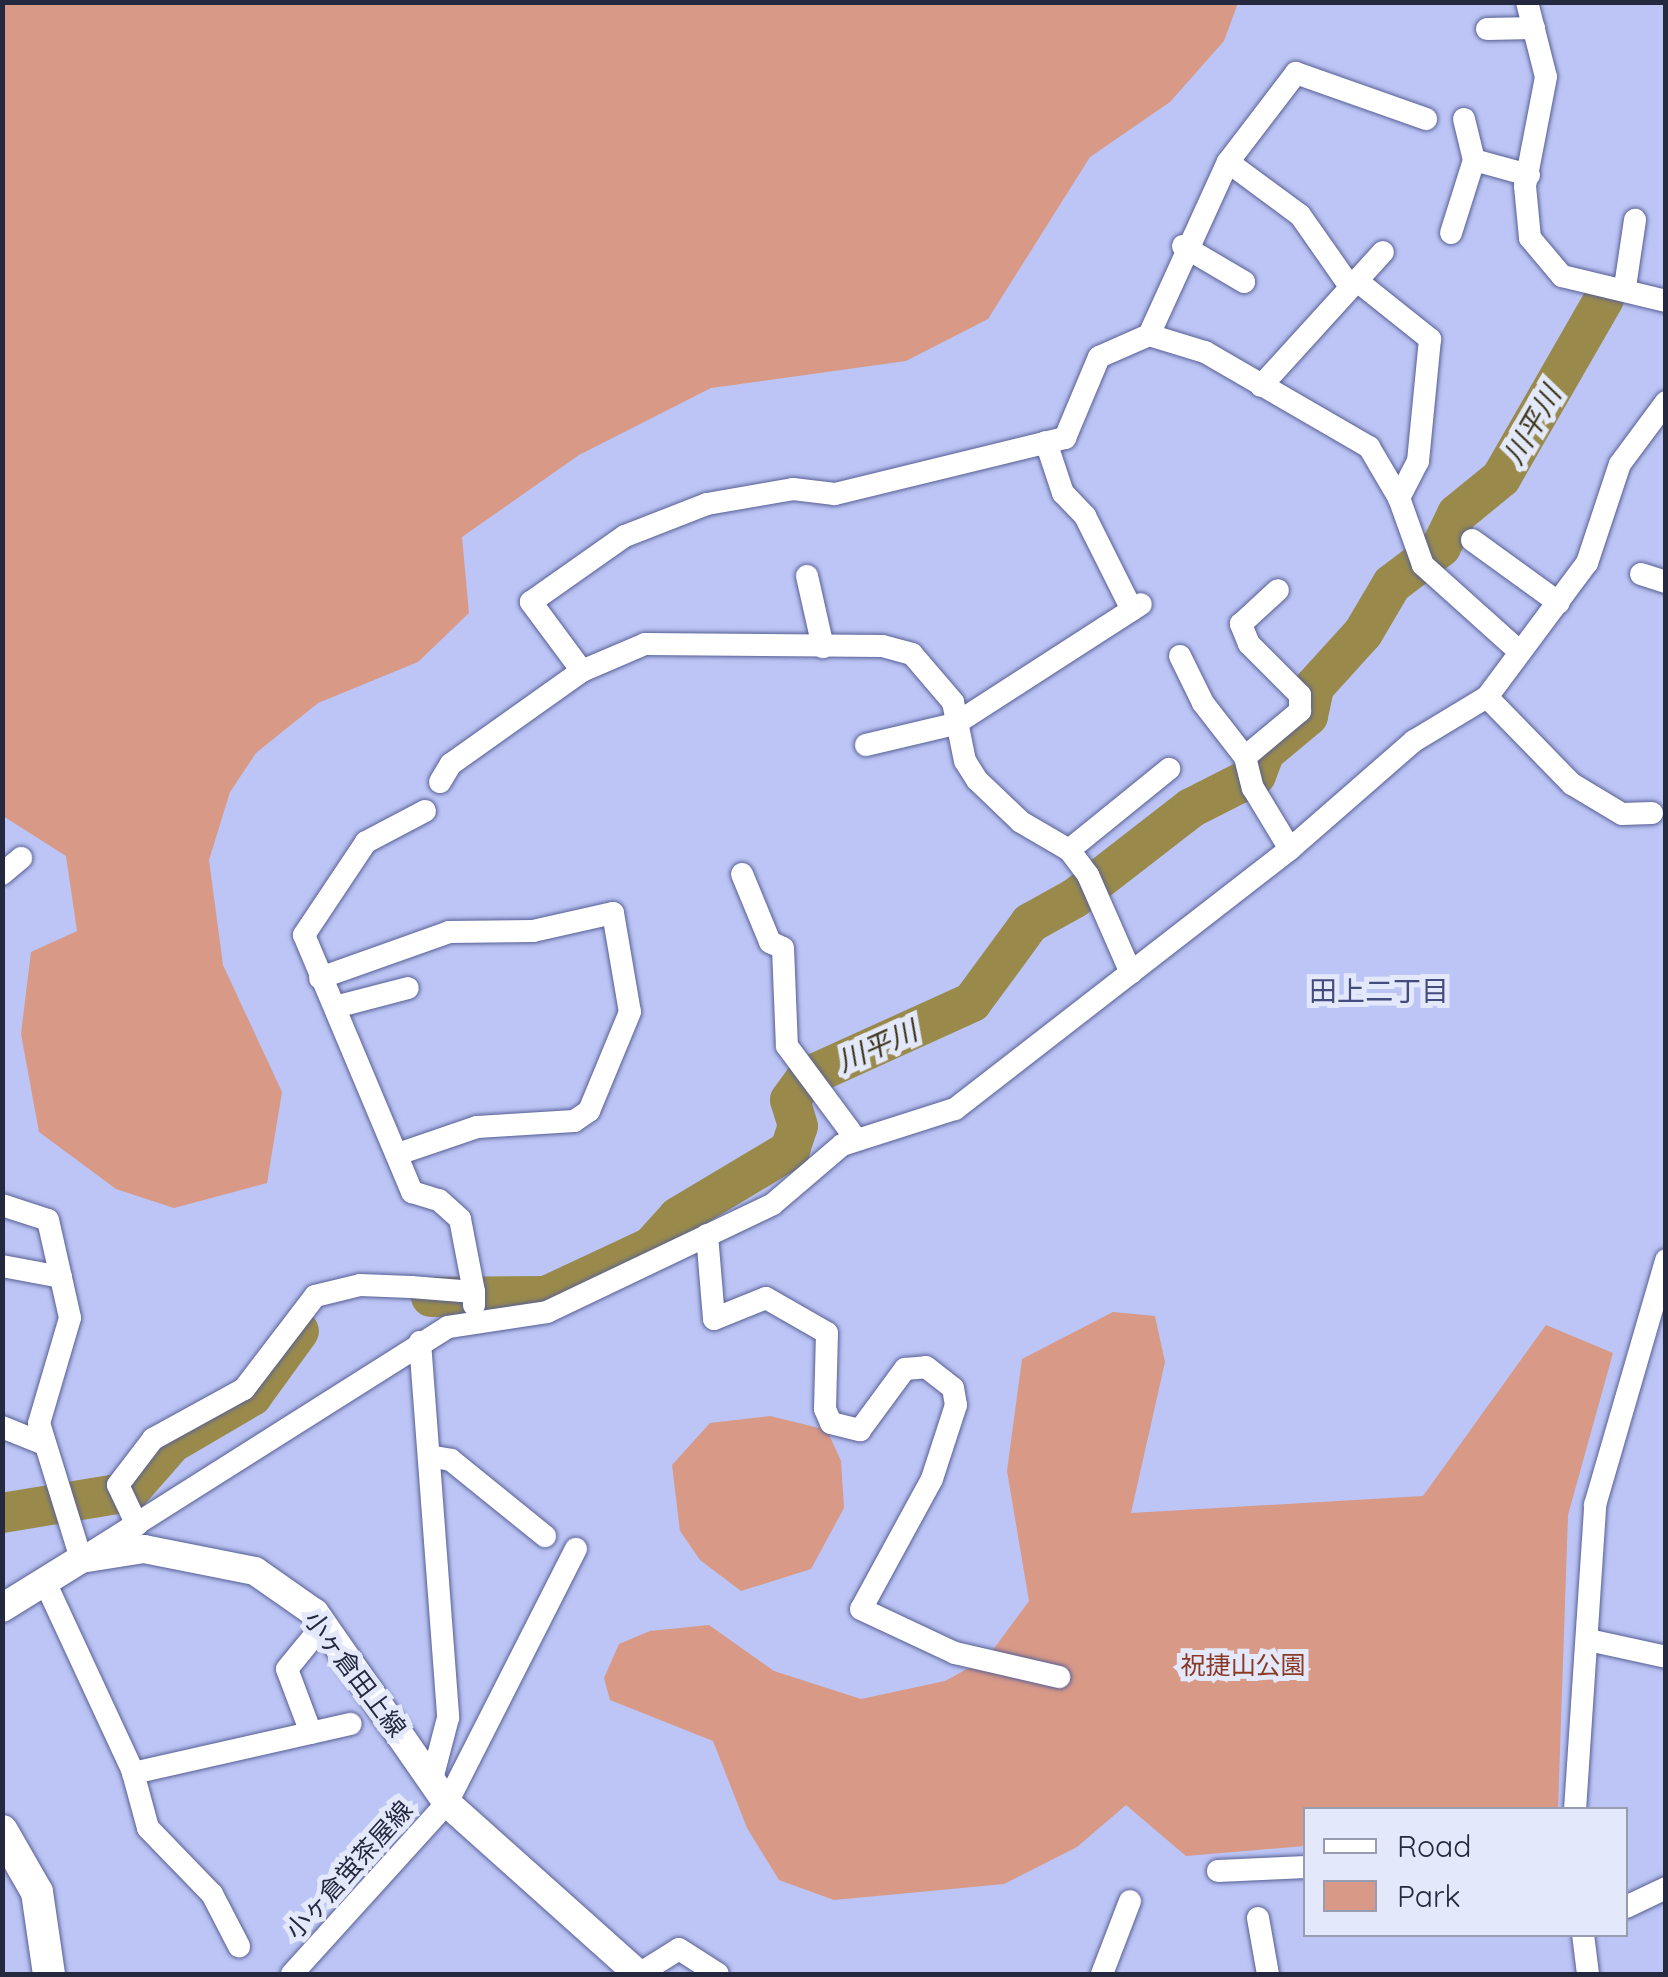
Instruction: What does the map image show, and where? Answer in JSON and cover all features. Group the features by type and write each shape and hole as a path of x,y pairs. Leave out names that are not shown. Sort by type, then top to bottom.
{"highway":[{"path":"2,1832 38,1892 49,1974"}],"main road":[{"name":"小ヶ倉田上線","path":"2,1608 81,1559 144,1549 227,1560 275,1583 323,1625 447,1803 639,1974"}],"street":[{"path":"1528,2 1546,78 1523,212 1546,261 1591,286 1626,287 1666,301"},
{"path":"1487,28 1534,28"},
{"path":"1149,335 1183,246 1228,162 1296,73 1426,119"},
{"path":"1451,233 1474,160 1464,120"},
{"path":"1474,160 1528,175"},
{"path":"1228,162 1300,216 1352,282 1430,340 1418,461 1399,498"},
{"path":"1626,287 1636,220"},
{"path":"1183,246 1244,282"},
{"path":"1261,386 1383,252"},
{"path":"582,671 531,602 625,536 707,504 793,489 834,494 1065,438 1076,424 1099,357 1149,335 1206,352 1369,447 1399,498 1419,558 1518,652"},
{"path":"2,1205 48,1220 61,1277 70,1318 39,1423 81,1559 420,1342 475,1318 546,1312 772,1204 856,1139 956,1109 1290,849 1414,741 1487,696 1559,603 1600,538 1620,464 1666,402"},
{"path":"866,745 955,724 1136,607 1085,516 1063,492 1046,442"},
{"path":"1502,532 1480,546 1559,603"},
{"path":"1641,574 1666,582"},
{"path":"808,576 823,647"},
{"path":"1249,773 1300,711 1300,695 1249,644 1242,624 1278,590"},
{"path":"440,782 451,764 582,671 645,644 823,647 912,654 953,702 955,724 977,780 1021,822 1069,850 1094,884 1131,973"},
{"path":"1180,656 1203,703 1249,773 1290,849"},
{"path":"1487,696 1572,784 1622,814 1652,813"},
{"path":"1069,850 1168,769"},
{"path":"425,811 366,842 309,917 304,935 320,978 339,1006 366,1089 401,1153 412,1192 439,1200 460,1219 475,1318"},
{"path":"742,874 770,942 783,948 788,1046 856,1139"},
{"path":"320,978 449,932 533,931 613,913 630,1012 589,1111 574,1121 477,1127 401,1153"},
{"path":"339,1006 408,988"},
{"path":"707,1235 714,1319 766,1298 827,1333 824,1409 831,1422 860,1430 905,1369 926,1367 953,1388 956,1405 932,1479 861,1609 940,1648 1059,1678"},
{"path":"1575,1807 1595,1505 1661,1290 1666,1260"},
{"path":"2,1266 61,1277"},
{"path":"137,1525 118,1485 129,1470 153,1440 244,1389 315,1296 360,1285 474,1292"},
{"path":"420,1342 448,1718 432,1779"},
{"path":"2,1426 44,1444"},
{"path":"429,1456 450,1460 545,1536"},
{"name":"小ヶ倉蛍茶屋線","path":"292,1974 447,1803 576,1549"},
{"path":"45,1582 134,1773 148,1828 212,1894 239,1946"},
{"path":"312,1733 287,1670 323,1625"},
{"path":"1589,1640 1666,1658"},
{"path":"134,1773 351,1724"},
{"path":"1218,1872 1303,1867"},
{"path":"1628,1906 1666,1888"},
{"path":"1102,1974 1130,1901"},
{"path":"1258,1918 1268,1974"},
{"path":"1583,1937 1588,1974"},
{"path":"639,1974 679,1948 718,1974"}],"green space":[{"path":"2,3 1238,3 1224,41 1170,102 1090,157 988,319 906,361 711,388 579,455 462,537 469,613 418,662 318,703 256,753 230,792 209,860 223,965 282,1092 267,1183 174,1208 116,1189 39,1132 21,1034 31,952 77,931 66,856 3,816"},
{"name":"祝捷山公園","path":"1113,1312 1155,1316 1165,1362 1131,1513 1423,1496 1546,1325 1613,1353 1568,1515 1558,1807 1303,1807 1303,1846 1186,1856 1126,1805 1077,1847 1004,1884 834,1900 779,1880 747,1828 713,1741 610,1700 604,1678 619,1644 650,1631 709,1625 774,1671 861,1699 945,1681 987,1658 1029,1601 1007,1471 1022,1359"},
{"path":"770,1416 827,1430 841,1461 844,1508 811,1569 741,1591 700,1560 680,1531 672,1465 710,1423"}],"waterway":[{"name":"川平川","path":"431,1297 546,1296 651,1247 678,1217 790,1150 798,1126 790,1100 807,1077 972,1002 1030,923 1075,898 1191,808 1256,775 1265,752 1308,716 1314,687 1363,633 1392,584 1441,547 1457,514 1501,478 1604,299"},
{"name":"川平川","path":"2,1513 129,1492 172,1443 252,1396 299,1331"}],"district":[{"name":"田上二丁目","path":"1379,991"}]}
